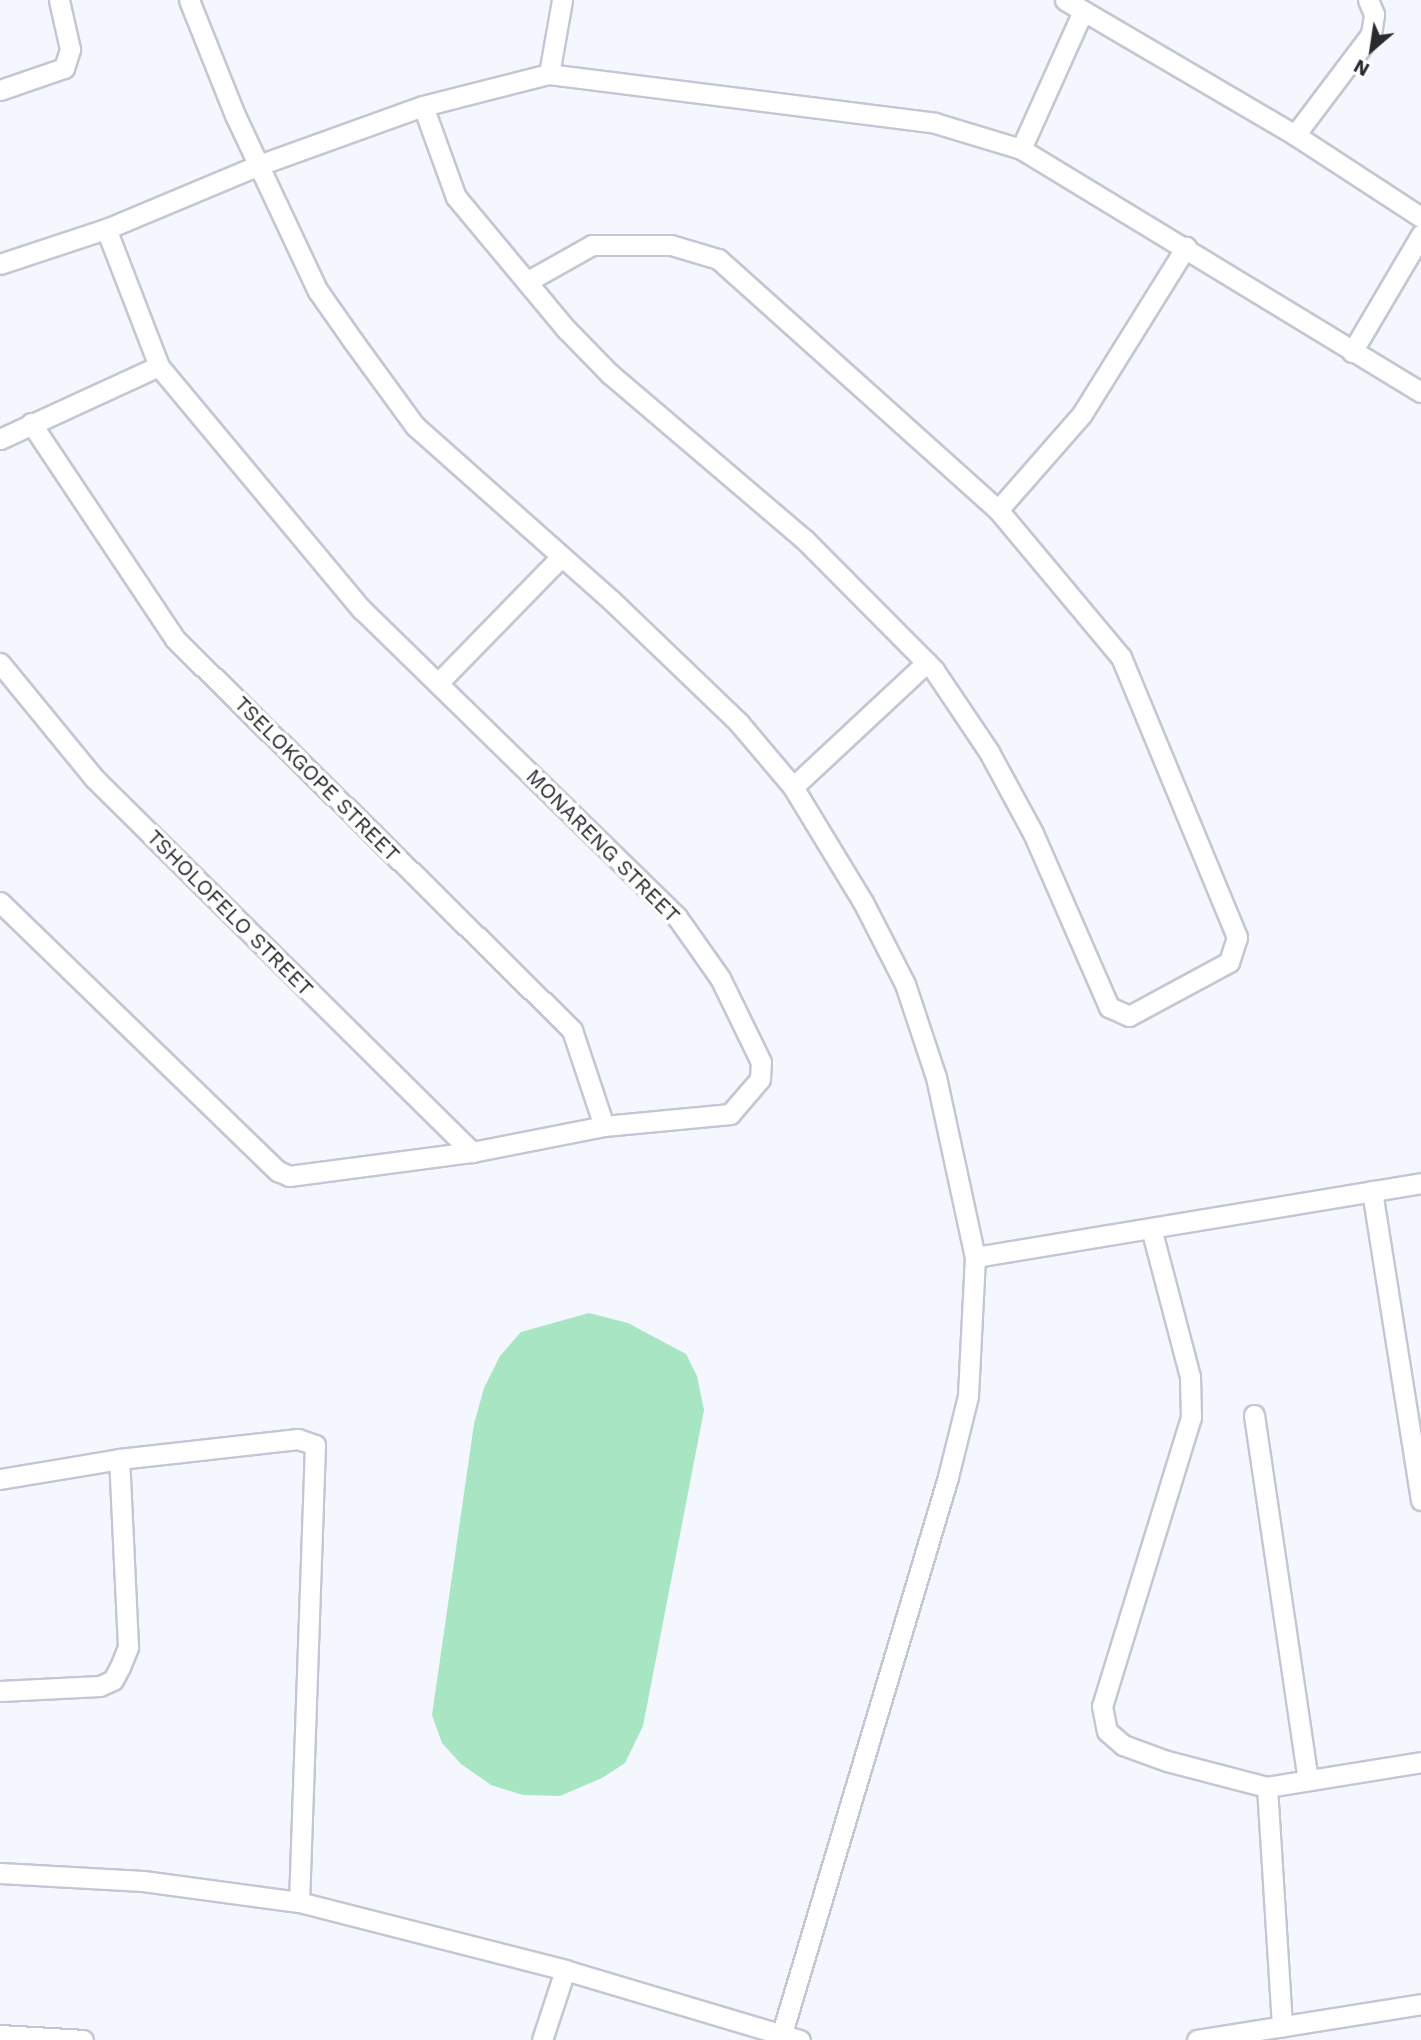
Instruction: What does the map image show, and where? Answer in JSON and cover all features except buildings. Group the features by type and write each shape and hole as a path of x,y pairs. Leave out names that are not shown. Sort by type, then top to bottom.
{"street":[{"path":"0,90 64,68 70,49 59,0"},
{"path":"0,1873 143,1881 299,1902 565,1970 787,2039 948,1477 968,1396 975,1257 936,1077 905,984 863,902 793,787 739,723 612,601 560,558 415,426 318,291 259,165 189,0"},
{"path":"549,74 562,0"},
{"path":"1065,0 1295,135 1421,217"},
{"path":"1295,135 1371,34 1374,14 1368,0"},
{"path":"1021,149 1083,11"},
{"path":"0,264 106,229 259,165 423,106 549,74 935,123 1021,149 1421,392"},
{"path":"423,106 456,197 528,281 610,374 756,496 926,662 989,752 1033,833 1109,1007 1129,1016 1229,962 1237,937 1121,657 998,510 718,259 671,245 592,245 528,281"},
{"name":"MONARENG STREET","path":"0,902 278,1171 299,1177 472,1152 604,1126 730,1114 753,1092 761,1062 720,978 677,917 362,610 159,366 106,229"},
{"path":"1352,352 1421,236"},
{"path":"998,510 1082,414 1185,247"},
{"path":"0,439 159,366"},
{"name":"TSELOKGOPE STREET","path":"31,423 175,639 572,1030 604,1126"},
{"path":"438,683 560,558"},
{"path":"793,787 926,662"},
{"name":"TSHOLOFELO STREET","path":"0,663 94,778 472,1152"},
{"path":"975,1257 1421,1184"},
{"path":"1372,1192 1421,1500"},
{"path":"1151,1228 1190,1377 1191,1417 1102,1706 1107,1731 1123,1745 1167,1761 1267,1787 1421,1762"},
{"path":"1254,1415 1308,1780"},
{"path":"0,1479 119,1460 298,1440 315,1445 299,1902"},
{"path":"0,1691 100,1686 113,1680 120,1667 128,1647 119,1460"},
{"path":"1267,1787 1282,2026"},
{"path":"542,2040 565,1970"},
{"path":"1197,2040 1421,2004"},
{"path":"0,2035 83,2040"}],"green space":[{"path":"589,1313 628,1323 686,1354 697,1376 704,1410 643,1726 625,1763 602,1778 560,1796 523,1795 491,1785 461,1764 442,1743 432,1715 474,1424 484,1388 500,1356 521,1332"}]}
